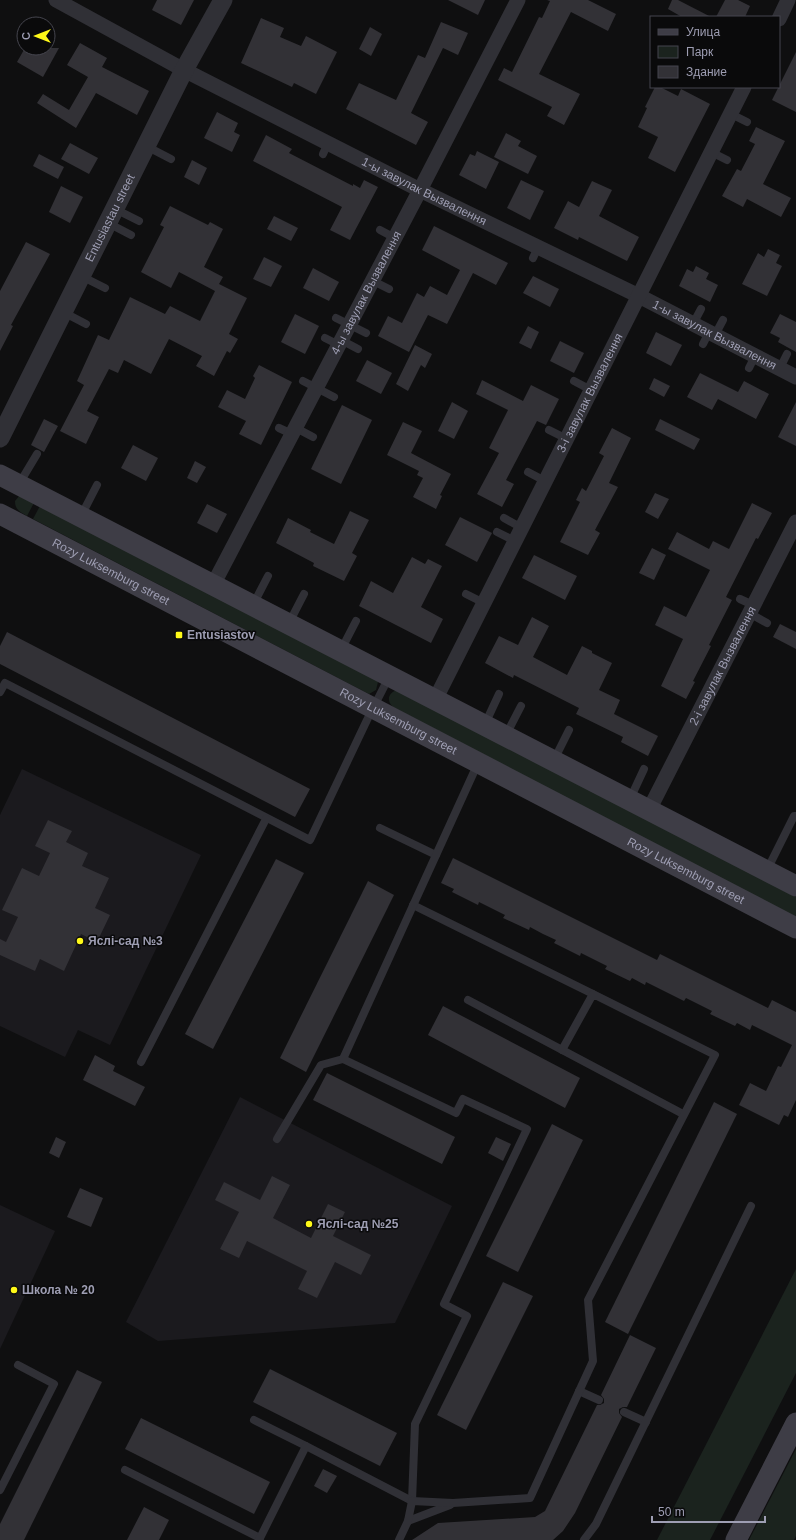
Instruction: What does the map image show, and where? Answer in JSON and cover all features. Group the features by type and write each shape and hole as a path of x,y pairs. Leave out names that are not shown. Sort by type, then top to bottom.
{"main road":[{"path":"9,480 796,886"},
{"name":"Rozy Luksemburg street","path":"0,514 796,928"},
{"path":"736,1540 796,1423"}],"street":[{"name":"1-ы завулак Вызвалення","path":"56,0 325,148 420,190 462,216 535,253 638,296 693,324 709,337 752,362 780,368 796,377"},
{"name":"Entusiastau street","path":"0,438 184,70 223,0"},
{"name":"4-ы завулак Вызвалення","path":"213,585 310,385 340,343 350,325 518,0"},
{"path":"780,16 788,0"},
{"name":"3-і завулак Вызвалення","path":"435,700 744,88"},
{"name":"2-і завулак Вызвалення","path":"649,810 748,606 792,539 796,522"}],"lane":[{"path":"731,114 747,122"},
{"path":"146,146 171,158"},
{"path":"711,152 727,160"},
{"path":"111,216 139,221"},
{"path":"111,216 131,235"},
{"path":"380,230 395,238"},
{"path":"81,276 104,288"},
{"path":"373,281 389,289"},
{"path":"693,324 701,309"},
{"path":"63,312 86,324"},
{"path":"336,318 366,333"},
{"path":"709,337 723,320"},
{"path":"325,338 358,349"},
{"path":"780,368 787,354"},
{"path":"574,381 592,390"},
{"path":"310,385 334,397"},
{"path":"289,430 314,437"},
{"path":"549,430 567,438"},
{"path":"9,480 36,454"},
{"path":"528,472 545,481"},
{"path":"81,517 97,485"},
{"path":"504,518 519,534"},
{"path":"497,532 519,534"},
{"path":"253,606 268,576"},
{"path":"288,624 304,594"},
{"path":"466,594 484,603"},
{"path":"748,606 767,623"},
{"path":"340,651 356,621"},
{"path":"0,692 2,681 266,819 310,840 373,708 390,676"},
{"path":"485,725 499,694"},
{"path":"506,736 522,706"},
{"path":"554,761 569,730"},
{"path":"343,1059 479,763"},
{"path":"630,800 644,769"},
{"path":"766,870 794,816 796,816"},
{"path":"140,1062 266,819"},
{"path":"380,828 436,855"},
{"path":"254,1420 412,1501 453,1503 530,1498 593,1361 588,1300 683,1114 715,1055 413,904"},
{"path":"562,1050 593,994"},
{"path":"468,1000 683,1114"},
{"path":"277,1139 320,1065 343,1059 456,1114 463,1099 527,1129 444,1304 467,1316 416,1424 412,1501 408,1521 399,1540"},
{"path":"584,1540 596,1524 751,1206"},
{"path":"0,1490 54,1384 18,1365"},
{"path":"579,1391 599,1400"},
{"path":"624,1412 646,1422"},
{"path":"125,1470 260,1539 306,1446"},
{"path":"408,1521 453,1503"}],"shaded area":[{"name":"Яслі-сад №3","path":"22,769 201,855 110,1045 78,1030 65,1057 0,1026 0,815"},
{"name":"Яслі-сад №25","path":"240,1097 452,1206 395,1323 158,1341 126,1322"},
{"name":"Школа № 20","path":"0,1205 55,1231 0,1349"}],"green space":[{"path":"20,495 36,499 27,516 20,512 16,507 15,501"},
{"path":"42,502 376,679 378,682 376,690 369,694 33,519"},
{"path":"398,690 796,897 796,918 393,707 389,702 389,697 392,693"},
{"path":"796,1269 796,1373 710,1540 657,1540"},
{"path":"796,1449 796,1536 794,1540 749,1540"}],"building":[{"path":"157,0 194,0 181,25 152,10"},
{"path":"448,0 485,0 478,15"},
{"path":"547,0 588,0 616,14 608,31 571,12 539,74 580,94 564,125 547,116 552,107 498,80 504,68 512,72 539,17 542,18 550,1"},
{"path":"672,0 678,0 709,16 680,16 668,9"},
{"path":"725,0 738,0 750,6 745,16 717,16"},
{"path":"261,18 284,28 280,37 301,46 306,36 337,52 316,94 294,83 292,87 241,63"},
{"path":"441,22 468,33 458,55 443,48 411,113 428,122 416,145 346,109 359,83 396,100 418,55 425,58"},
{"path":"370,27 382,34 371,56 359,49"},
{"path":"80,43 107,58 102,67 149,91 137,115 96,93 76,128 37,103 43,94 69,110 88,77 67,65"},
{"path":"796,52 796,112 772,100 778,88 780,88 780,84"},
{"path":"20,56 55,56 43,77 17,62"},
{"path":"654,88 662,88 678,96 681,89 710,104 675,172 648,158 658,137 638,127 647,108 645,107"},
{"path":"217,112 238,123 234,132 240,135 232,152 204,138"},
{"path":"756,127 785,141 763,184 791,198 781,217 747,199 743,207 722,196 737,169 741,171 755,144 749,141"},
{"path":"506,133 521,141 518,146 537,156 528,174 494,157"},
{"path":"266,135 292,149 289,153 353,186 353,184 360,188 364,180 378,187 350,240 330,230 342,207 253,161"},
{"path":"70,143 98,158 89,174 61,159"},
{"path":"477,151 499,162 486,189 459,175 470,154 475,156"},
{"path":"39,154 64,167 58,179 33,166"},
{"path":"192,160 207,168 199,185 184,177"},
{"path":"521,180 544,191 530,220 507,208"},
{"path":"592,181 612,190 599,216 639,237 627,261 579,237 578,240 554,228 568,201 579,207"},
{"path":"61,186 83,197 70,223 49,212"},
{"path":"170,206 208,225 210,222 223,229 204,267 223,277 219,284 247,298 229,334 238,339 230,353 227,351 214,376 196,366 202,356 169,339 151,374 124,360 118,373 109,369 87,411 99,417 86,444 60,431 84,385 77,381 98,335 109,340 130,297 165,314 170,306 200,321 215,291 179,272 171,288 141,272 164,227 160,225"},
{"path":"274,216 298,228 291,241 267,229"},
{"path":"434,226 508,263 496,285 473,273 447,324 428,315 409,352 378,336 388,316 402,323 417,293 424,297 430,286 447,295 460,270 422,250"},
{"path":"26,242 50,254 11,325 13,326 0,351 0,291"},
{"path":"768,249 780,255 776,263 782,266 767,296 742,284 758,253 764,257"},
{"path":"264,257 282,266 271,287 253,279"},
{"path":"696,266 709,273 706,279 718,285 710,302 679,286 687,269 693,272"},
{"path":"313,268 339,282 329,301 303,288"},
{"path":"533,276 559,289 550,307 523,293"},
{"path":"295,314 319,326 305,354 281,342"},
{"path":"780,314 796,322 796,352 778,342 780,338 770,333"},
{"path":"528,326 539,332 531,349 519,343"},
{"path":"656,332 682,345 671,366 646,353"},
{"path":"560,341 584,353 574,373 550,361"},
{"path":"415,345 432,354 425,368 421,365 408,391 396,384"},
{"path":"367,360 392,373 381,394 356,381"},
{"path":"259,365 292,382 261,445 239,434 246,421 218,407 227,390 245,399 255,378 253,376"},
{"path":"700,373 738,392 744,381 769,394 756,419 718,399 712,410 687,397"},
{"path":"654,378 670,386 664,397 649,389"},
{"path":"482,380 523,401 531,385 559,399 546,425 537,421 506,480 514,484 502,507 477,494 499,453 489,448 508,410 476,394"},
{"path":"452,402 468,411 454,439 438,431"},
{"path":"796,402 796,446 778,437"},
{"path":"342,405 372,420 341,484 311,469"},
{"path":"44,419 58,426 44,452 31,445"},
{"path":"660,419 700,439 694,450 655,430"},
{"path":"403,422 422,431 411,453 451,474 440,495 442,496 436,509 413,497 423,478 417,475 419,471 387,455"},
{"path":"612,428 631,438 609,483 618,487 595,530 600,533 588,555 560,542 580,502 576,500 582,488 586,491 604,456 599,453"},
{"path":"133,445 158,458 146,481 121,468"},
{"path":"195,461 206,467 197,483 187,478"},
{"path":"655,493 669,499 658,519 645,512"},
{"path":"752,503 772,513 758,539 756,538 726,597 732,600 709,645 711,646 693,681 695,682 686,699 661,686 683,639 655,625 664,606 686,617 710,570 668,549 677,532 709,549 713,541 729,549"},
{"path":"207,504 227,514 217,533 197,523"},
{"path":"350,511 369,520 352,553 357,556 344,581 313,566 314,563 276,543 288,518 311,530 310,532 334,544"},
{"path":"460,517 492,533 477,562 445,545"},
{"path":"652,548 666,555 654,580 639,573"},
{"path":"534,555 577,576 565,600 522,578"},
{"path":"412,557 425,564 428,559 442,566 421,607 443,619 431,643 359,606 371,581 393,593"},
{"path":"532,617 549,626 533,657 567,675 582,646 612,663 599,690 620,700 614,714 658,736 648,756 621,742 623,737 576,714 579,708 514,675 513,678 485,663 499,636 518,645"},
{"path":"780,624 796,632 796,649 773,637"},
{"path":"7,632 310,789 295,817 0,664 0,646"},
{"path":"48,820 72,831 66,842 88,853 82,866 109,878 95,908 110,915 97,942 81,934 64,971 40,959 35,971 0,955 0,939 6,942 18,917 2,910 22,868 39,876 50,853 35,846"},
{"path":"453,858 657,960 660,954 768,1008 772,1000 796,1012 796,1100 788,1117 784,1115 779,1125 739,1105 750,1083 766,1091 778,1066 781,1067 792,1045 752,1025 750,1030 737,1023 735,1026 710,1014 712,1011 686,998 684,1001 646,982 645,985 632,978 630,981 605,969 607,966 581,953 580,956 554,943 556,940 530,927 529,930 503,918 505,915 479,902 478,905 452,892 454,889 441,883"},
{"path":"276,859 304,873 213,1049 185,1034"},
{"path":"368,881 394,895 306,1072 280,1058"},
{"path":"443,1006 580,1078 565,1108 428,1035"},
{"path":"95,1055 115,1066 113,1071 145,1087 135,1106 83,1080"},
{"path":"327,1073 455,1137 442,1164 313,1100"},
{"path":"714,1102 737,1114 628,1334 605,1322"},
{"path":"552,1124 583,1140 518,1272 486,1256"},
{"path":"56,1137 66,1142 59,1158 49,1153"},
{"path":"496,1137 511,1144 503,1161 488,1153"},
{"path":"272,1176 290,1185 273,1218 311,1238 328,1204 345,1212 333,1236 371,1255 361,1275 335,1262 317,1298 298,1289 307,1271 247,1241 239,1258 220,1249 239,1212 215,1200 224,1182 260,1200"},
{"path":"80,1188 103,1198 91,1227 67,1217"},
{"path":"503,1282 533,1296 466,1430 437,1415"},
{"path":"630,1335 656,1348 627,1407 619,1409 619,1413 622,1417 575,1513 563,1531 553,1540 412,1540 438,1523 535,1517 545,1511 597,1405 604,1403 604,1399 601,1395"},
{"path":"270,1369 397,1433 380,1466 253,1402"},
{"path":"77,1370 102,1382 24,1540 0,1540 0,1524"},
{"path":"141,1418 270,1482 254,1514 125,1449"},
{"path":"323,1469 337,1476 327,1493 314,1486"},
{"path":"144,1507 169,1520 159,1540 127,1540"}],"place":[{"name":"Entusiastov","path":"179,635"},
{"name":"Яслі-сад №3","path":"80,941"},
{"name":"Яслі-сад №25","path":"309,1224"},
{"name":"Школа № 20","path":"14,1290"}]}
